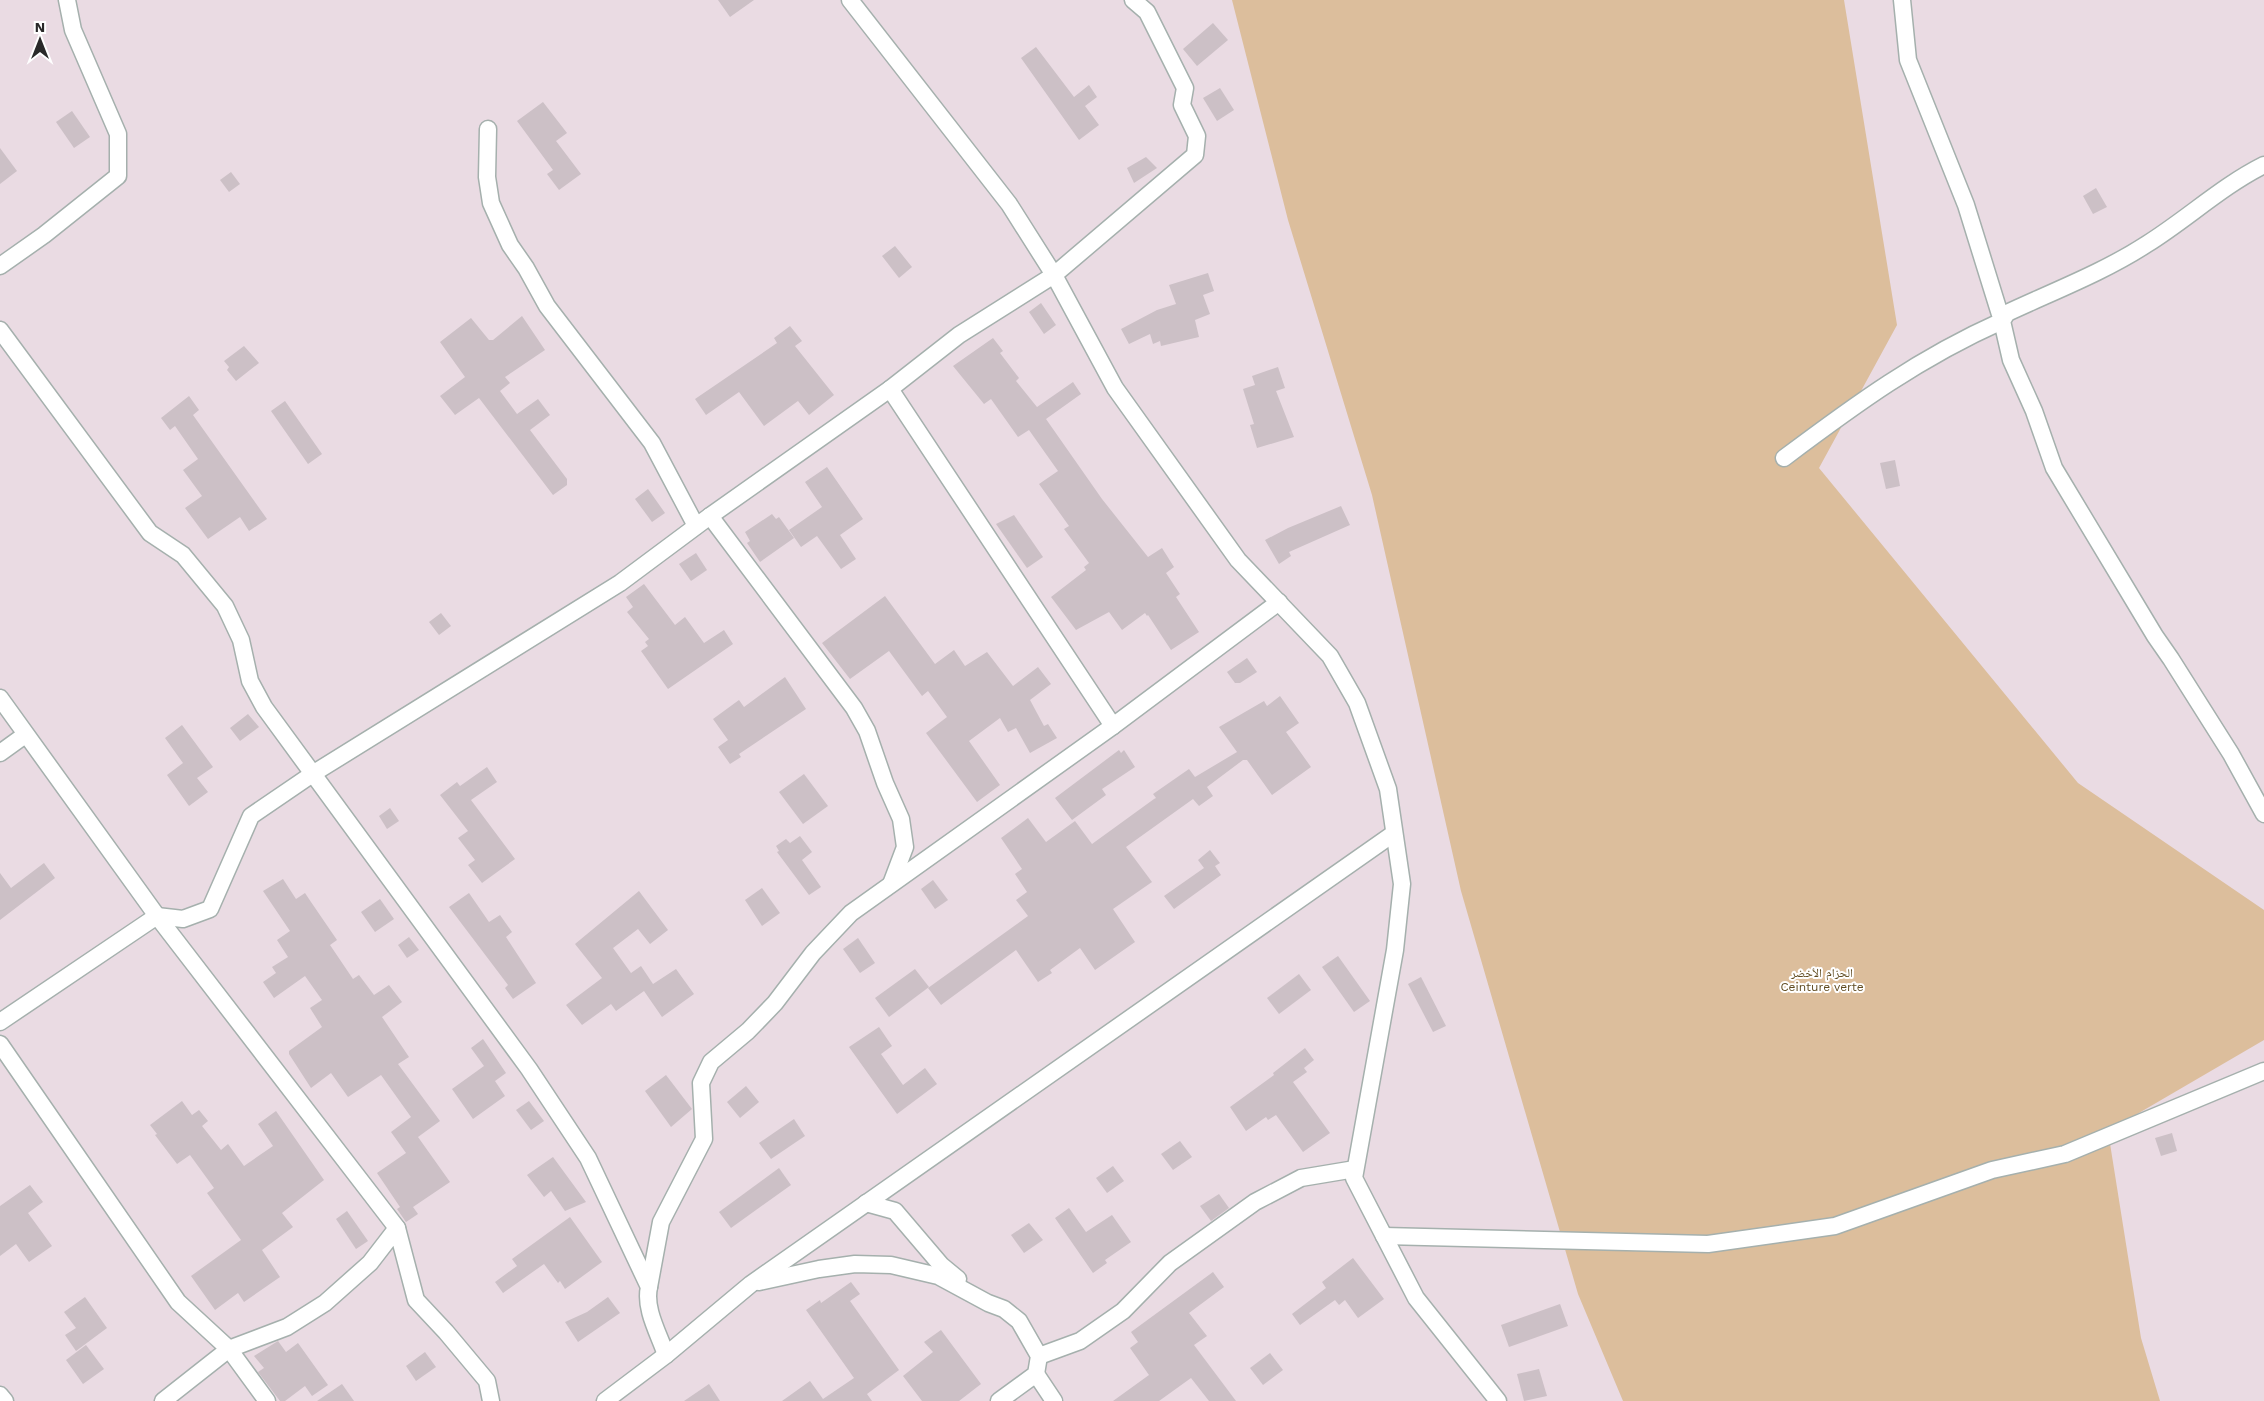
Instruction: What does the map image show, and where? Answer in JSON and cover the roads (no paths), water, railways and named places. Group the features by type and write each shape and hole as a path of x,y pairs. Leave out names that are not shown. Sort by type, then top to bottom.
{"street":[{"path":"0,266 44,235 118,176 118,134 72,30 67,0"},
{"path":"850,0 1009,204 1054,275 1115,388 1238,560 1330,656 1357,703 1388,789 1393,834 1402,884 1396,950 1354,1178 1416,1298 1498,1401"},
{"path":"0,1022 157,916 183,920 210,909 251,816 314,773 620,583 696,526 890,389 959,335 1054,275 1195,155 1197,136 1182,105 1185,88 1146,12 1132,0"},
{"path":"1902,0 1908,60 1966,205 2002,320 2010,360 2034,411 2054,468 2155,636 2230,754 2264,814"},
{"path":"488,129 487,178 491,203 510,245 526,268 547,306 652,443 696,526"},
{"path":"1784,458 1869,395 1901,374 1957,341 2002,320 2007,313 2128,255 2212,199 2241,176 2264,165"},
{"path":"0,330 150,533 183,555 225,606 241,640 250,680 264,707 529,1070 588,1158 649,1287"},
{"path":"890,389 1113,726"},
{"path":"710,516 854,708 867,731 885,783 901,819 905,847 891,884"},
{"path":"666,1355 650,1311 647,1296 661,1222 704,1140 702,1083 711,1062 748,1031 775,1003 813,954 850,914 1113,726 1279,602"},
{"path":"0,698 157,916 397,1228 416,1300 487,1381 490,1401"},
{"path":"0,753 25,735"},
{"path":"605,1401 666,1355 751,1284 1393,834"},
{"path":"0,1044 178,1302 229,1349 266,1401"},
{"path":"1384,1236 1708,1244 1835,1226 1992,1170 2065,1154 2264,1071"},
{"path":"1039,1356 1080,1341 1124,1311 1170,1263 1255,1202 1301,1178 1355,1169"},
{"path":"866,1203 895,1211 941,1265 988,1303"},
{"path":"163,1401 229,1349 287,1327 325,1303 370,1263 397,1228"},
{"path":"751,1284 855,1264 891,1264 938,1276 988,1303 1004,1309 1019,1321 1039,1356 1036,1374 1054,1401"},
{"path":"998,1401 1036,1374"},
{"path":"0,1395 5,1401"}],"park label":[{"name":"الحزام الأخضر Ceinture verte","path":"1822,980"}]}
